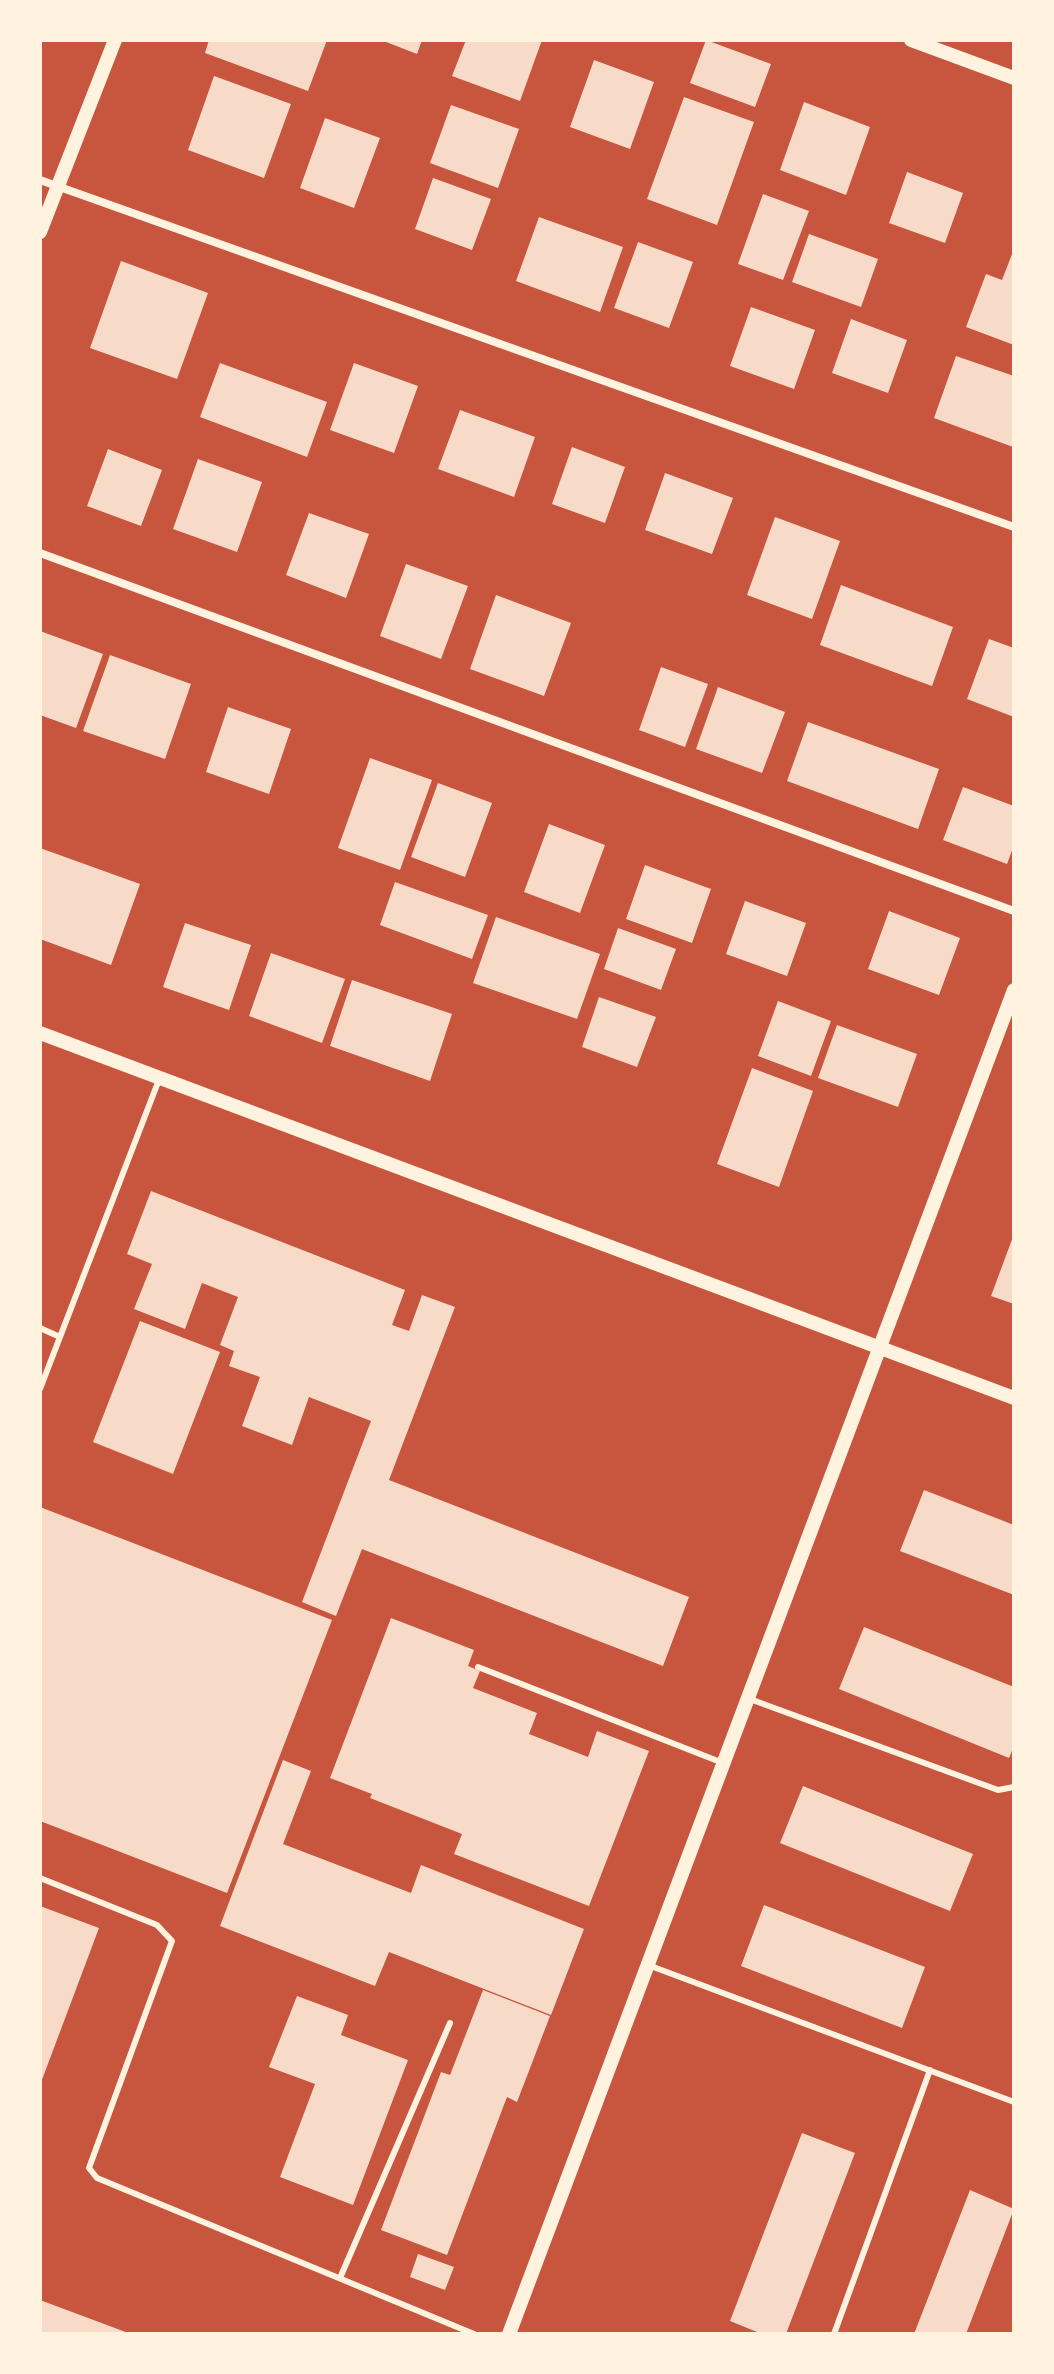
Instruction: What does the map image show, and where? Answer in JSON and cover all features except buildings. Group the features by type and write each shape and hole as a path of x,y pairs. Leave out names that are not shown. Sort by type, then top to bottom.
{"street":[{"path":"40,232 115,40"},
{"path":"911,40 1014,78"},
{"path":"40,180 1014,527"},
{"path":"40,553 1014,911"},
{"path":"509,2334 1014,990"},
{"path":"40,1033 1014,1398"}],"lane":[{"path":"40,1389 160,1077"},
{"path":"40,1328 60,1337"},
{"path":"478,1667 723,1763"},
{"path":"747,1698 998,1790 1014,1787"},
{"path":"40,1878 157,1925 172,1941 89,2168 97,2178 474,2334"},
{"path":"648,1965 1014,2102"},
{"path":"340,2278 450,2023"},
{"path":"834,2334 930,2070"}]}
